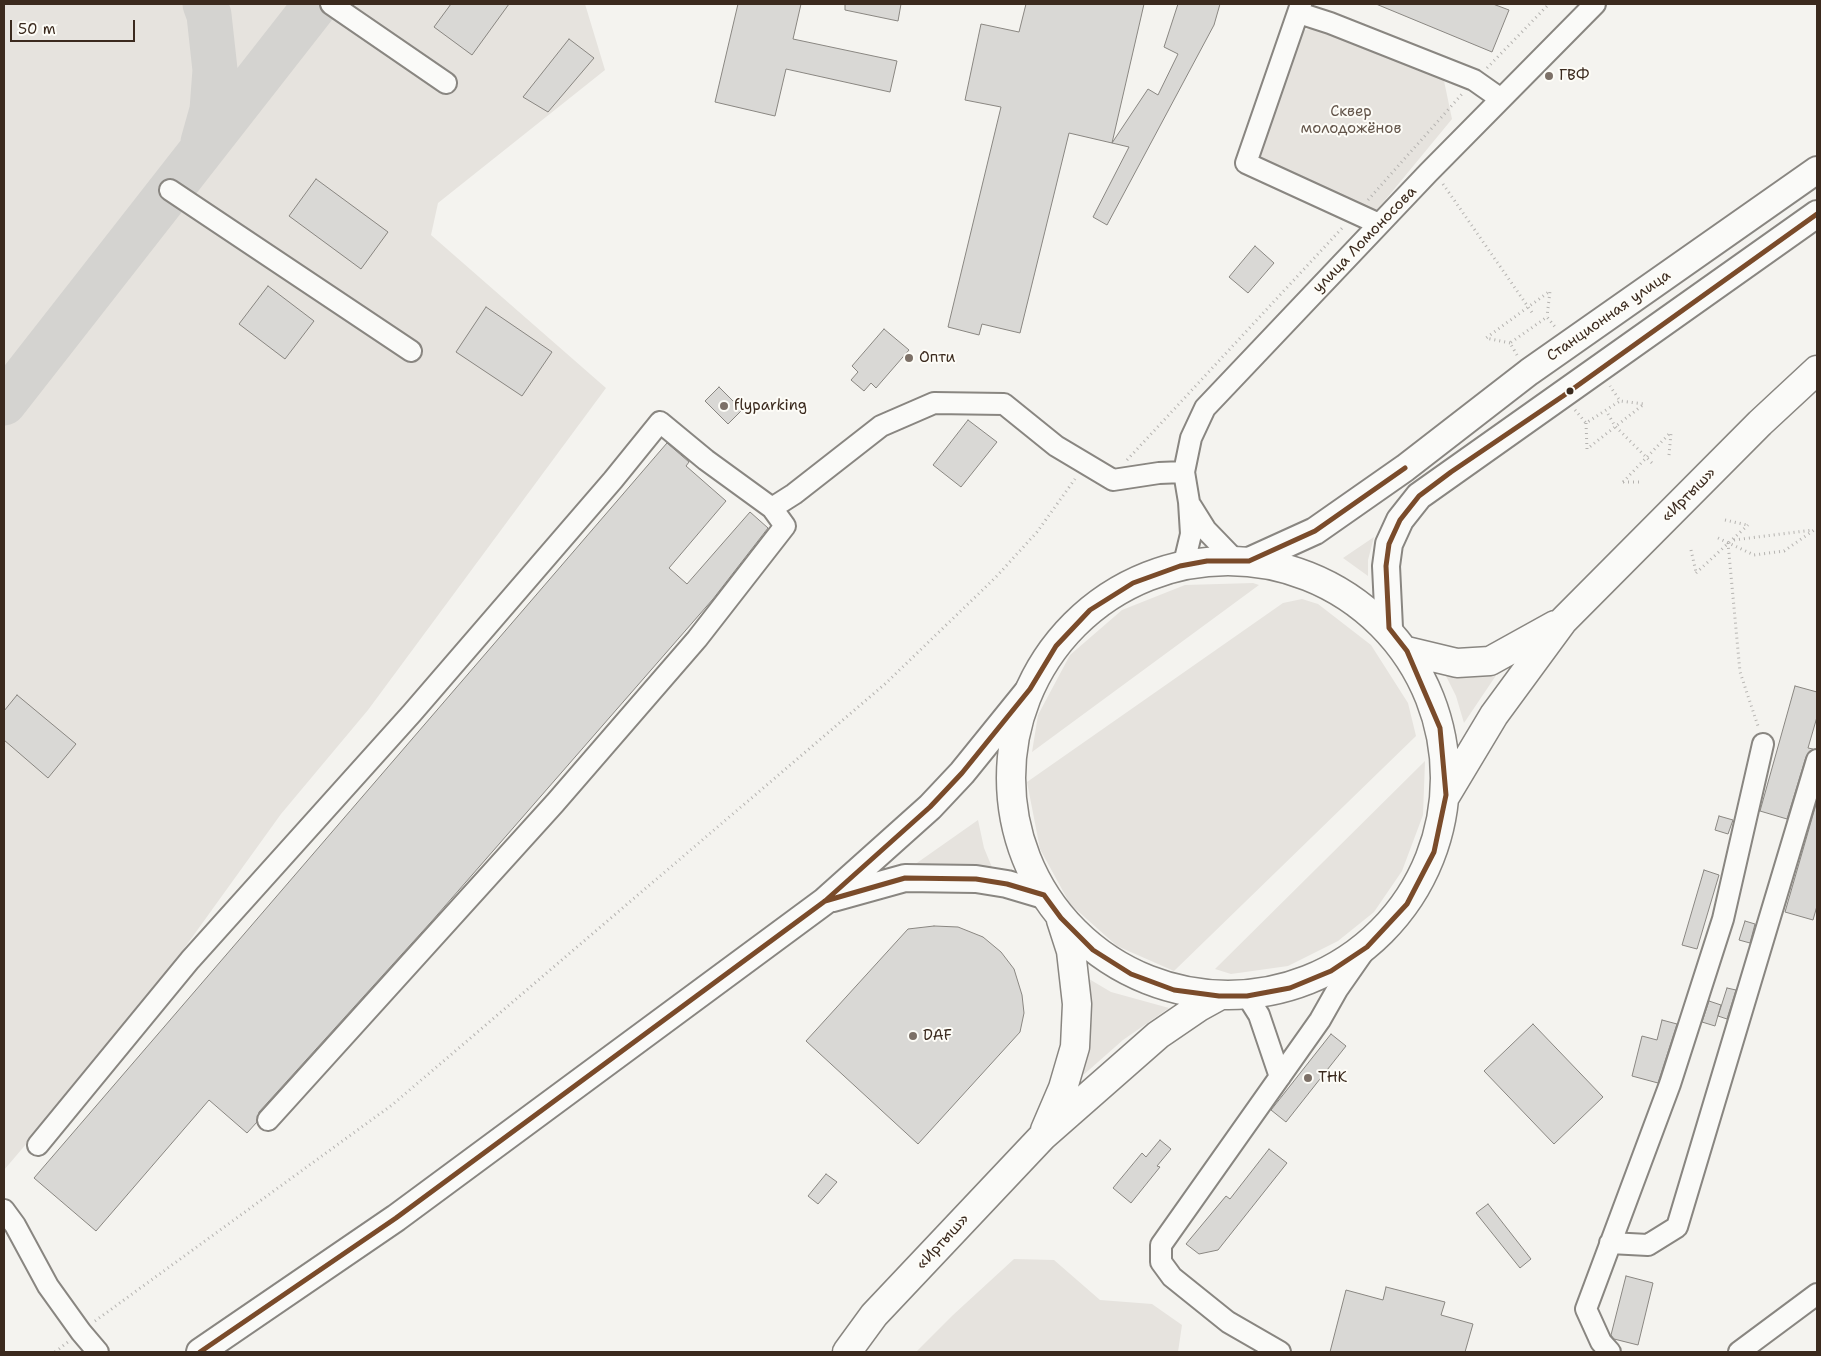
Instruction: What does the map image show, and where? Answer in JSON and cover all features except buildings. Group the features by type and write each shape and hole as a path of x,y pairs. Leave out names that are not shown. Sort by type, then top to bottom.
{"highway":[{"name":"«Иртыш»","path":"1563,621 1753,430 1817,370"},
{"path":"1242,561 1292,570 1332,586 1389,628 1407,651 1440,728 1446,795 1434,852 1407,904 1367,947 1331,971 1290,988 1247,996 1219,996 1174,990 1131,974 1093,950 1061,918 1044,895 1022,846 1011,794 1014,741 1030,689 1056,646 1090,610 1133,582 1180,566 1242,561"},
{"path":"1407,651 1457,663 1490,661 1563,621"},
{"path":"1446,795 1494,715 1563,621"},
{"path":"1042,1136 1063,1088 1075,1047 1077,1004 1071,951 1061,918"},
{"path":"1042,1136 1158,1035 1198,1007 1219,996"},
{"name":"«Иртыш»","path":"847,1352 874,1315 1042,1136"}],"main road":[{"name":"Станционная улица","path":"1242,561 1315,531 1405,468 1529,372 1817,170"},
{"path":"1389,628 1386,566 1389,544 1400,520 1419,496 1563,396 1817,214"},
{"path":"200,1352 396,1218 825,901 930,808 962,773 1030,689"},
{"path":"825,901 905,878 976,879 1007,884 1044,895"}],"street":[{"path":"331,4 446,83"},
{"name":"улица Ломоносова","path":"1180,566 1185,558 1191,534 1189,502 1184,472 1191,438 1205,408 1379,224 1501,99 1582,8"},
{"path":"1379,224 1246,163 1300,9 1330,23 1474,80 1501,99"},
{"path":"170,190 411,351"},
{"path":"772,508 794,494 881,426 934,403 1004,404 1056,446 1113,480 1159,473 1184,472"},
{"path":"38,1145 190,960 412,713 613,480 660,422 706,460 772,508 785,526 697,639 555,803 268,1120"},
{"path":"1189,502 1206,530 1242,561"},
{"path":"1610,1352 1601,1342 1586,1309 1670,1084 1723,919 1763,744"},
{"path":"1610,1243 1648,1245 1677,1227 1817,760"},
{"path":"1280,1352 1228,1322 1172,1277 1160,1262 1161,1245 1320,1020 1337,990 1367,947"},
{"path":"1247,996 1260,1016 1280,1077"},
{"path":"4,1210 15,1225 48,1286 98,1352"},
{"path":"1739,1352 1817,1294"}],"path":[{"path":"1122,465 1356,213 1474,80 1508,49 1549,4"},
{"path":"1439,178 1533,314"},
{"path":"1529,372 1510,343 1486,338 1550,291 1547,317 1570,343"},
{"path":"1510,343 1547,317"},
{"path":"1599,369 1620,400"},
{"path":"1563,396 1586,423 1586,449 1644,404 1620,400 1586,423"},
{"path":"1608,414 1616,426 1653,464"},
{"path":"1642,482 1624,482 1671,432 1669,455"},
{"path":"54,1352 392,1105 885,684 996,577 1037,532 1086,464"},
{"path":"1725,520 1748,525 1734,540"},
{"path":"1691,550 1696,573 1728,543 1734,540 1816,529"},
{"path":"1718,538 1754,555 1784,551 1816,529"},
{"path":"1728,543 1740,672 1763,744"}],"shaded area":[{"path":"4,4 585,4 605,70 438,203 431,235 606,388 368,710 281,814 170,968 4,1170"},
{"name":"Сквер молодожёнов","path":"1324,27 1443,76 1452,119 1372,216 1254,160 1298,31"},
{"path":"1374,537 1368,560 1368,576 1343,558"},
{"path":"1253,583 1259,585 1032,752 1038,715 1070,655 1122,610 1185,585"},
{"path":"1302,599 1318,604 1371,645 1408,703 1416,736 1174,971 1117,946 1070,904 1040,849 1027,782 1283,603"},
{"path":"1501,668 1464,723 1456,696 1444,672"},
{"path":"1425,761 1423,815 1402,871 1374,912 1338,941 1288,966 1231,974 1215,969"},
{"path":"978,820 984,848 994,872 970,865 914,865"},
{"path":"1084,976 1111,992 1169,1008 1123,1040 1073,1084"},
{"path":"1014,1259 1054,1260 1100,1300 1152,1304 1182,1325 1178,1352 916,1352"}],"taxiway":[{"path":"203,142 212,110 215,70 209,15 205,4"},
{"path":"4,403 316,4"}],"transit line":[{"path":"825,901 905,878 976,879 1007,884 1044,895 1061,918 1093,950 1131,974 1174,990 1219,996 1247,996 1290,988 1331,971 1367,947 1407,904 1434,852 1446,795 1440,728 1407,651 1389,628 1386,566 1389,544 1400,520 1419,496 1451,472 1563,396 1817,214"},
{"path":"200,1352 396,1218 825,901 930,807 962,773 1030,689 1056,646 1090,610 1133,583 1180,566 1207,561 1249,561 1315,531 1405,468"}],"place":[{"name":"ГВФ","path":"1549,76"},
{"name":"Опти","path":"909,358"},
{"name":"flyparking","path":"724,406"},
{"name":"DAF","path":"913,1036"},
{"name":"ТНК","path":"1308,1078"}]}
